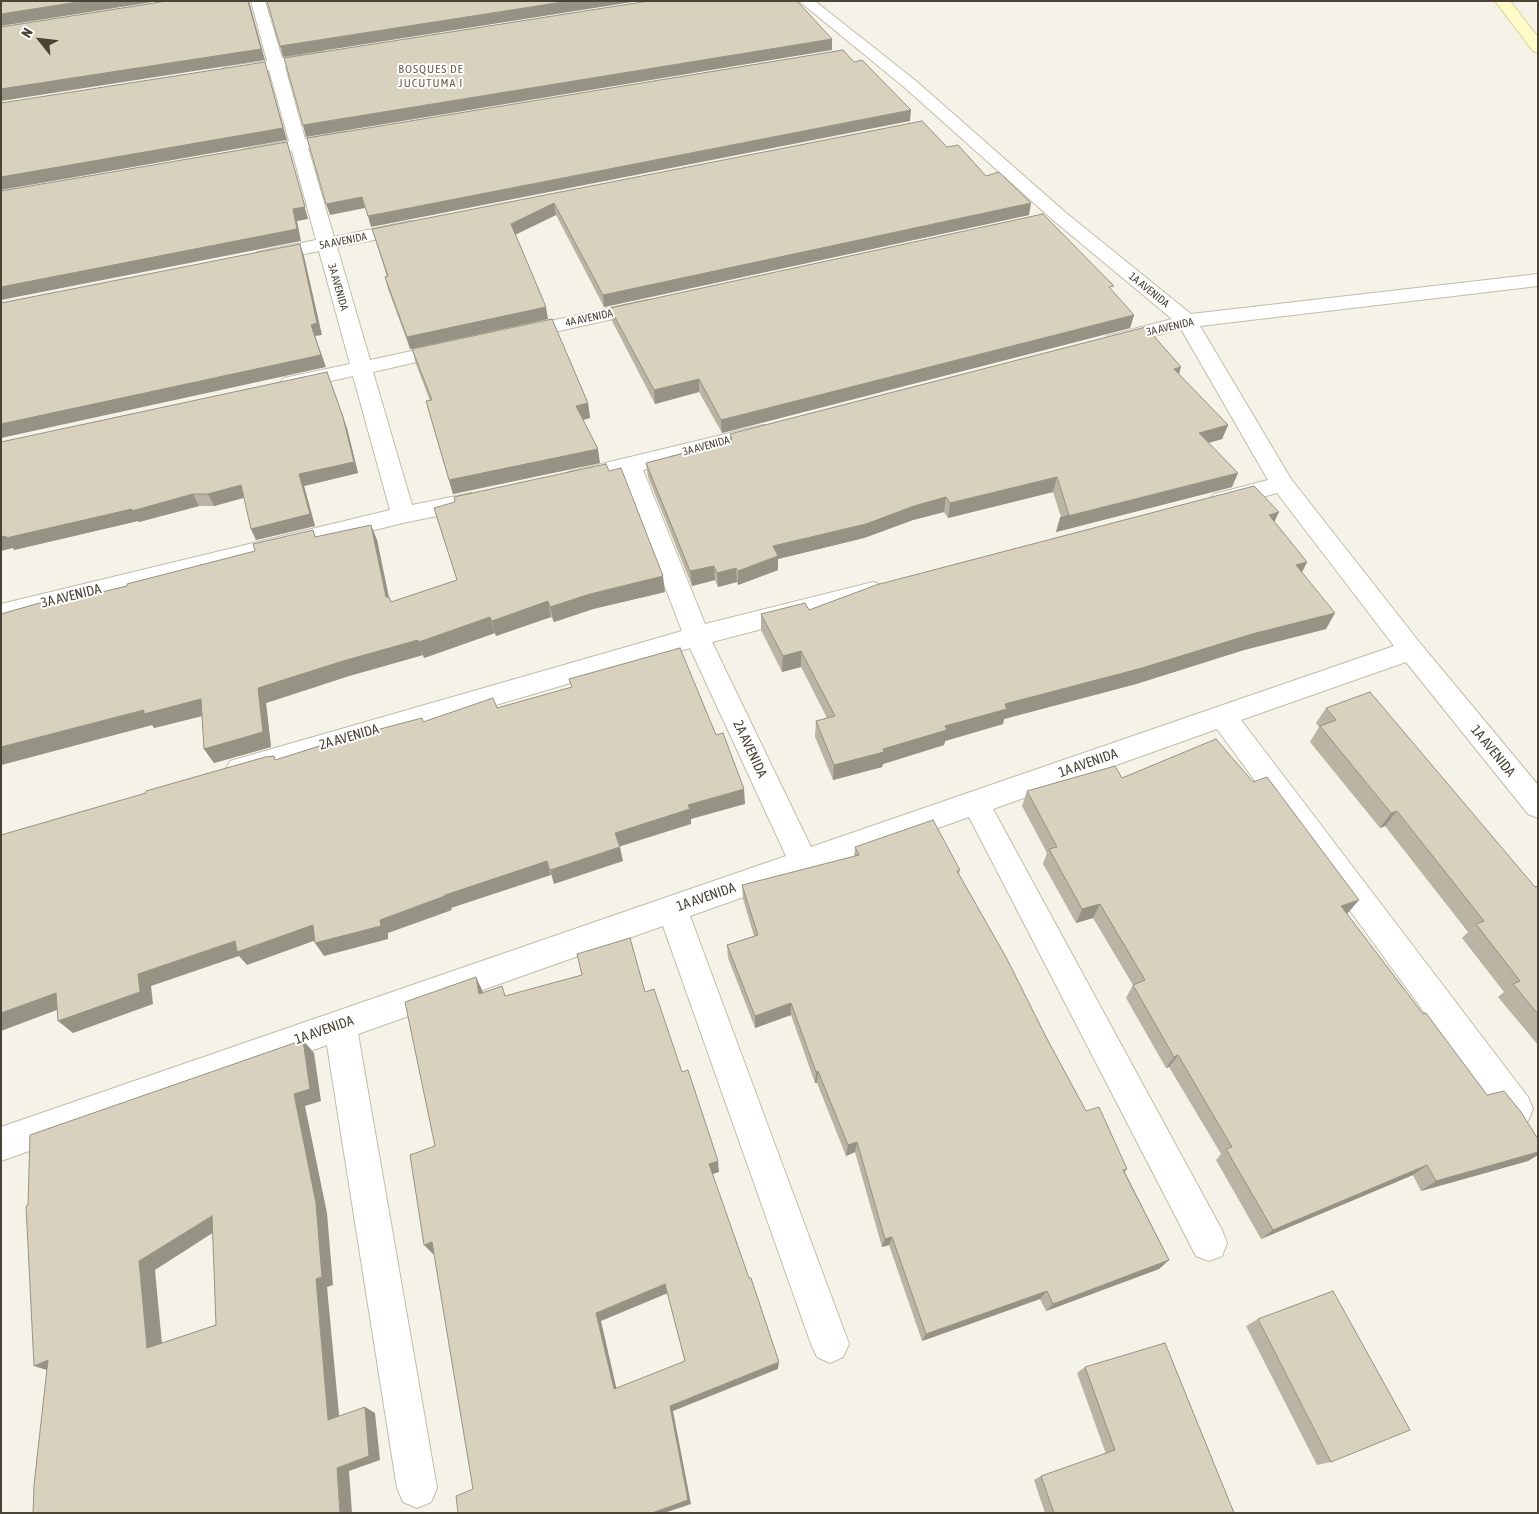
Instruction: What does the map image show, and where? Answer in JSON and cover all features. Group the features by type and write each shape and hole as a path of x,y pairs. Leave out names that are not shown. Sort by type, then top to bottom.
{"main road":[{"path":"1502,1 1538,48"}],"street":[{"name":"3A AVENIDA","path":"258,1 403,515"},
{"name":"1A AVENIDA","path":"806,1 858,52 1049,218 1187,321 1282,484 1411,650 1538,806"},
{"path":"216,74 334,55"},
{"path":"231,156 357,135"},
{"name":"5A AVENIDA","path":"250,259 423,225"},
{"name":"3A AVENIDA","path":"1091,346 1187,321 1538,280"},
{"name":"4A AVENIDA","path":"497,338 662,302"},
{"path":"274,387 468,345"},
{"name":"3A AVENIDA","path":"554,482 630,466 784,426"},
{"name":"2A AVENIDA","path":"630,466 697,636 804,862"},
{"path":"1196,507 1282,484"},
{"name":"3A AVENIDA","path":"1,614 403,515 488,497"},
{"name":"2A AVENIDA","path":"220,774 697,636 898,584"},
{"name":"1A AVENIDA","path":"1,1144 1411,650"},
{"path":"1223,716 1516,1109"},
{"path":"975,802 1209,1243"},
{"path":"672,909 830,1344"},
{"path":"340,1024 416,1488"}],"building":[{"path":"1,1 84,1 1,14"},
{"path":"167,1 248,1 261,49 1,89 1,27"},
{"path":"267,1 569,1 280,46"},
{"path":"649,1 797,1 832,39 303,125 284,58"},
{"path":"843,50 854,62 862,60 911,110 368,216 362,197 326,204 307,138"},
{"path":"265,62 283,128 1,177 1,103"},
{"path":"922,121 947,147 958,145 986,176 999,172 1031,203 603,295 554,203 511,224 546,307 407,337 385,277 388,276 372,229"},
{"path":"287,142 305,207 293,209 297,229 1,287 1,191"},
{"path":"1043,214 1114,286 1109,287 1134,315 721,420 699,379 654,390 610,308"},
{"path":"300,244 317,323 311,325 321,355 1,424 1,303"},
{"path":"552,319 588,403 576,406 598,449 449,480 426,401 432,400 412,349"},
{"path":"1146,327 1181,367 1174,369 1228,425 1199,433 1238,473 1060,518 1069,515 1057,477 950,503 946,497 914,506 866,524 773,546 778,556 738,571 736,568 717,573 714,566 690,571 646,463 722,443 732,439 730,434"},
{"path":"327,372 343,417 354,462 299,474 310,514 251,529 241,485 208,494 193,494 132,511 132,509 6,538 6,536 1,537 1,442"},
{"path":"606,464 609,471 621,468 663,576 590,594 550,607 548,601 492,621 490,617 419,642 418,640 343,661 258,688 263,732 204,749 201,699 144,714 144,710 1,747 1,614 43,602 43,606 127,586 127,584 255,551 253,544 313,530 315,537 371,525 386,597 389,597 391,602 457,580 434,508 455,502 454,497"},
{"path":"1254,486 1279,512 1269,515 1307,562 1296,565 1335,613 1252,634 1142,668 1005,704 1007,709 945,726 947,730 883,749 884,752 834,765 816,721 835,716 801,651 783,656 761,614 805,603 809,610 876,585"},
{"path":"680,648 716,735 723,733 744,789 688,805 690,809 615,833 620,847 550,870 547,861 445,895 380,920 381,926 315,943 313,925 237,952 235,941 138,974 140,992 58,1021 56,993 1,1013 1,835 265,757 274,756 275,760 342,739 422,718 423,722 493,698 497,708 572,687 569,679"},
{"path":"1370,692 1535,887 1538,886 1538,1014 1513,984 1520,981 1476,924 1484,921 1397,811 1391,813 1320,726 1336,720 1326,708"},
{"path":"1216,739 1253,782 1267,777 1359,900 1341,906 1423,1014 1426,1013 1487,1095 1504,1091 1521,1112 1538,1139 1538,1152 1436,1181 1427,1165 1273,1230 1226,1149 1232,1147 1178,1055 1174,1057 1133,985 1145,980 1100,904 1082,909 1049,849 1057,847 1027,791 1115,766 1122,778"},
{"path":"933,820 960,870 957,871 1007,959 1086,1111 1099,1107 1127,1169 1123,1170 1169,1260 1053,1304 1047,1291 926,1334 892,1237 885,1239 857,1142 848,1145 818,1071 816,1072 791,1003 755,1016 727,945 758,935 742,885 859,855 855,847"},
{"path":"630,938 645,992 654,989 682,1072 688,1070 718,1161 709,1164 749,1278 751,1278 779,1362 670,1406 688,1500 652,1513 458,1513 456,1496 473,1489 432,1242 424,1245 410,1155 435,1146 405,1002 476,977 479,994 502,986 505,996 582,975 577,954","holes":["665,1284 685,1361 614,1389 596,1313"]},
{"path":"303,1040 310,1089 294,1094 316,1203 322,1277 316,1279 328,1420 365,1407 369,1456 337,1468 340,1513 33,1513 34,1485 48,1360 34,1366 26,1206 28,1205 30,1135","holes":["212,1216 216,1325 147,1348 139,1261"]},
{"path":"1333,1291 1410,1430 1331,1462 1258,1319"},
{"path":"1165,1343 1234,1513 1054,1513 1041,1476 1115,1450 1085,1367"}],"district":[{"name":"BOSQUES DE JUCUTUMA I","path":"431,76"}]}
